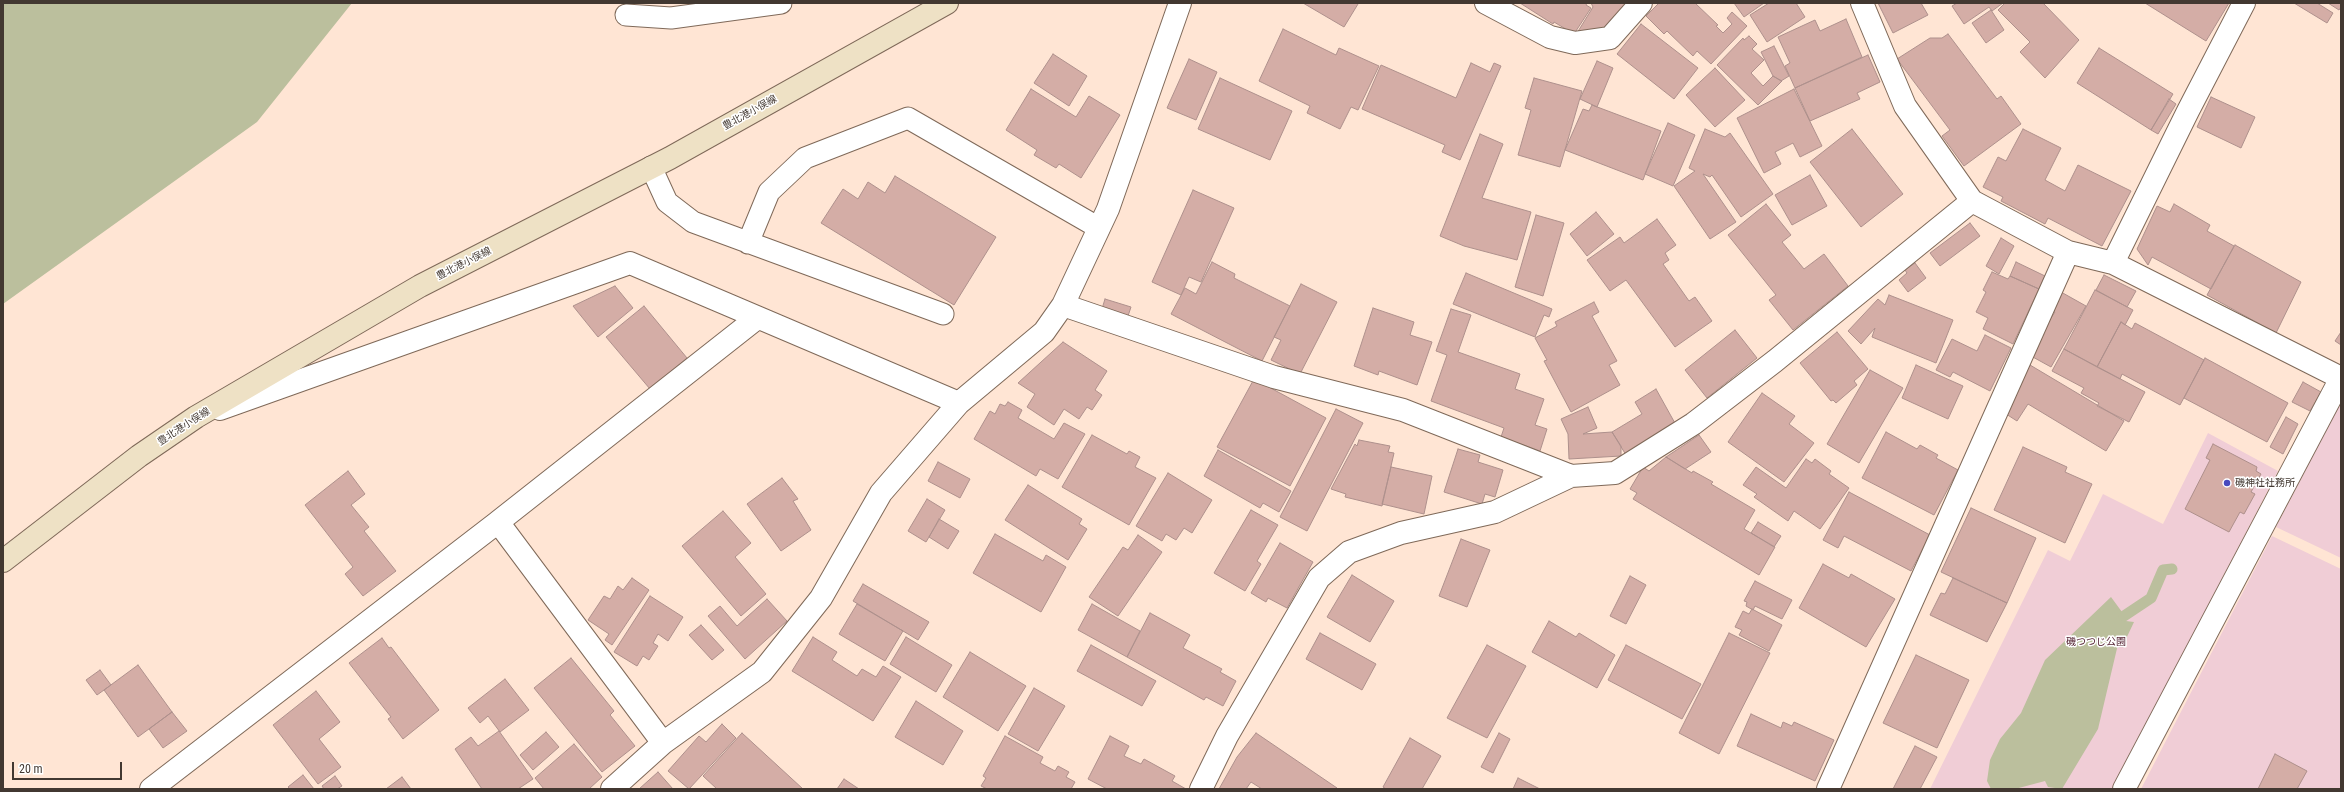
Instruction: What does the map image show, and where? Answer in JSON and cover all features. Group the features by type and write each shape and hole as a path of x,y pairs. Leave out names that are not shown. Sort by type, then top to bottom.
{"main road":[{"name":"豊北港小俣線","path":"3,561 139,456 196,417 420,286 652,167 947,3"}],"street":[{"path":"612,789 663,743 762,672 821,598 881,493 960,403 1044,332 1063,305 1108,209 1180,3"},
{"path":"1486,3 1550,37 1574,43 1610,38 1641,3"},
{"path":"1862,3 1905,106 1972,201 2068,252 2113,263 2341,378 2124,789"},
{"path":"2113,263 2188,111 2244,3"},
{"path":"1201,789 1227,736 1320,578 1348,552 1401,533 1495,512 1571,476 1615,473 1693,424 1775,361 1972,201"},
{"path":"1828,789 2068,252"},
{"path":"196,417 630,264 960,403"},
{"path":"1063,305 1274,377 1404,410 1571,476"},
{"path":"151,789 498,522 757,318"},
{"path":"498,522 663,743"}],"lane":[{"path":"626,15 671,18 780,3"},
{"path":"748,243 770,192 805,158 908,118 1099,228"},
{"path":"652,167 667,202 693,222 943,314"}],"green space":[{"path":"2341,402 2341,558 2276,527"},
{"name":"磯つつじ公園","path":"2208,433 2278,471 2113,789 1930,789 2048,550 2070,561 2103,494 2163,524"},
{"path":"2272,536 2341,569 2341,789 2141,789"}],"shaded area":[{"path":"3,3 352,3 257,122 3,304"},
{"path":"2111,597 2122,612 2126,621 2134,622 2125,641 2119,640 2098,729 2062,789 2048,787 2045,781 2015,789 1991,789 1987,781 1990,760 2000,739 2021,713 2045,660"}],"building":[{"path":"1303,3 1357,3 1358,4 1344,27"},
{"path":"1520,3 1587,3 1586,5 1591,8 1574,34 1554,22 1553,24"},
{"path":"1591,3 1631,3 1606,28 1577,33 1593,7"},
{"path":"1659,3 1695,3 1718,25 1716,26 1723,33 1732,24 1727,18 1732,12 1747,26 1711,64 1697,51 1693,56 1667,31 1664,34 1646,16"},
{"path":"1734,3 1764,3 1744,17"},
{"path":"1769,3 1796,3 1805,17 1767,42 1750,15"},
{"path":"1878,3 1921,3 1928,15 1893,33"},
{"path":"1957,3 2003,3 1992,11 1989,7 1964,24 1952,6"},
{"path":"2005,3 2043,3 2079,40 2045,78 2020,52 2030,42 1998,10"},
{"path":"2145,3 2229,3 2206,41"},
{"path":"2294,3 2317,3 2333,13 2327,23"},
{"path":"2328,3 2341,3 2341,7 2339,10"},
{"path":"1991,10 2004,30 1986,43 1972,23"},
{"path":"1846,19 1862,57 1795,88 1785,66 1790,63 1778,37 1815,20 1820,31"},
{"path":"1641,24 1698,68 1674,99 1617,54"},
{"path":"1283,29 1336,55 1339,48 1379,66 1358,110 1351,107 1340,129 1307,113 1310,106 1259,81"},
{"path":"1948,34 1997,99 2001,96 2021,124 1964,166 1942,136 1950,130 1897,59 1930,38 1942,38"},
{"path":"1749,36 1757,44 1752,49 1764,60 1751,73 1763,86 1773,76 1782,81 1758,105 1717,65 1743,38 1744,40"},
{"path":"1774,46 1789,76 1781,81 1773,76 1761,52"},
{"path":"2099,48 2173,94 2151,130 2077,83"},
{"path":"1053,54 1087,76 1069,106 1034,83"},
{"path":"1868,55 1880,82 1857,93 1860,99 1810,121 1795,88"},
{"path":"1189,59 1217,72 1196,120 1167,108"},
{"path":"1597,61 1613,68 1597,107 1580,99"},
{"path":"1471,63 1490,72 1494,63 1501,66 1460,160 1442,152 1445,145 1362,109 1381,65 1456,98"},
{"path":"1715,68 1745,100 1715,127 1686,95"},
{"path":"1220,78 1292,111 1270,160 1198,129"},
{"path":"1534,78 1582,91 1560,167 1518,155 1531,110 1525,108"},
{"path":"1031,89 1076,117 1089,96 1120,115 1081,178 1059,164 1056,168 1034,155 1037,150 1006,130"},
{"path":"1794,89 1822,146 1800,157 1793,143 1775,152 1781,164 1764,173 1737,118"},
{"path":"2211,97 2255,117 2241,148 2197,127"},
{"path":"2169,99 2176,104 2158,134 2151,130"},
{"path":"1592,105 1661,131 1643,180 1565,150 1583,109 1589,111"},
{"path":"1668,123 1695,135 1673,186 1645,174"},
{"path":"1705,129 1725,137 1730,133 1773,194 1741,217 1712,175 1710,177 1703,174 1736,222 1710,239 1674,186 1695,171 1689,168"},
{"path":"1852,129 1903,194 1861,227 1810,162"},
{"path":"2023,129 2061,148 2045,180 2065,191 2078,165 2131,191 2102,246 2048,218 2045,224 2001,201 2003,197 1983,187 1998,157 2006,161"},
{"path":"1480,134 1503,144 1482,198 1531,212 1517,260 1464,246 1440,236"},
{"path":"1810,175 1827,206 1792,225 1775,195"},
{"path":"895,176 996,237 954,305 821,223 843,189 858,199 868,182 885,193"},
{"path":"1193,190 1234,208 1201,282 1189,277 1181,295 1152,282"},
{"path":"1766,204 1791,235 1782,242 1804,269 1824,254 1848,286 1793,330 1769,300 1776,295 1728,235"},
{"path":"2174,204 2210,225 2207,231 2234,246 2211,289 2152,257 2148,265 2137,249 2157,206 2170,212"},
{"path":"1596,212 1614,234 1587,256 1570,234"},
{"path":"1536,215 1564,223 1543,296 1515,287"},
{"path":"1657,219 1676,245 1665,253 1669,260 1663,264 1689,301 1695,297 1712,321 1675,347 1626,280 1610,291 1587,260 1620,237 1624,243"},
{"path":"1970,223 1980,236 1940,266 1930,253"},
{"path":"2001,238 2014,246 1999,274 1986,266"},
{"path":"2235,245 2301,282 2276,333 2207,295"},
{"path":"1212,262 1235,274 1234,278 1290,306 1262,361 1171,314 1185,288 1196,294"},
{"path":"2016,262 2045,276 2039,289 2010,276"},
{"path":"1915,263 1926,278 1908,292 1899,280 1907,273 1905,270"},
{"path":"1992,272 2008,279 2010,276 2039,289 2013,344 1983,329 1988,318 1976,312 1986,292 1983,290"},
{"path":"1466,273 1552,309 1549,317 1544,315 1535,337 1453,304"},
{"path":"2104,275 2136,291 2127,307 2096,290"},
{"path":"1301,284 1337,302 1300,374 1271,360 1281,340 1274,337"},
{"path":"615,286 633,308 598,337 573,306"},
{"path":"2095,290 2133,310 2125,325 2121,322 2097,367 2064,349"},
{"path":"2061,292 2086,306 2051,367 2031,356 2041,339 2038,337 2055,312 2051,310"},
{"path":"1889,295 1953,320 1936,363 1872,337 1875,328 1861,344 1848,331 1878,299 1885,305"},
{"path":"1105,299 1131,307 1127,319 1101,312"},
{"path":"1594,302 1599,312 1592,316 1617,361 1609,365 1620,385 1571,412 1544,361 1547,360 1535,338 1557,326 1555,322"},
{"path":"644,306 687,358 650,389 606,337"},
{"path":"1373,308 1414,322 1410,335 1432,342 1417,385 1379,371 1378,375 1354,366"},
{"path":"1451,309 1471,315 1458,352 1520,374 1515,389 1544,399 1535,425 1547,429 1540,451 1501,437 1504,428 1431,401 1447,355 1436,351"},
{"path":"2121,322 2132,329 2135,323 2204,360 2180,405 2122,374 2120,379 2097,367"},
{"path":"1735,330 1757,358 1707,398 1685,370"},
{"path":"1837,332 1868,369 1854,381 1857,385 1836,403 1833,400 1831,401 1800,363"},
{"path":"2341,332 2341,345 2335,341"},
{"path":"1985,335 2011,348 1990,391 1953,372 1950,377 1936,370 1952,339 1977,351"},
{"path":"1063,342 1107,371 1095,390 1102,395 1092,410 1087,407 1079,419 1064,409 1054,425 1027,407 1035,394 1018,383"},
{"path":"2064,349 2145,392 2129,422 2097,406 2099,403 2081,393 2084,388 2052,371"},
{"path":"2205,358 2288,403 2267,442 2184,398"},
{"path":"1916,365 1963,386 1948,419 1902,398"},
{"path":"2030,365 2124,421 2106,451 2028,404 2017,421 2003,412"},
{"path":"1870,370 1903,388 1859,463 1827,444"},
{"path":"1254,379 1326,418 1290,486 1217,447"},
{"path":"2303,382 2321,392 2310,411 2292,402"},
{"path":"1656,389 1676,425 1626,455 1612,432 1642,414 1635,402"},
{"path":"1762,393 1795,416 1789,424 1814,443 1784,482 1728,442"},
{"path":"1008,402 1022,410 1018,418 1054,439 1064,423 1085,434 1058,479 1040,469 1036,476 974,439 990,411 995,414 1000,404 1005,406"},
{"path":"1588,407 1597,428 1583,434 1612,432 1621,446 1621,456 1569,459 1568,434 1561,419"},
{"path":"1336,409 1363,423 1307,531 1280,517"},
{"path":"2286,417 2298,424 2283,454 2270,447"},
{"path":"1886,432 1917,449 1920,445 1938,455 1936,458 1958,470 1934,515 1862,478"},
{"path":"1092,435 1127,454 1129,451 1140,457 1135,467 1156,478 1129,525 1062,487"},
{"path":"1699,435 1711,452 1685,469 1666,457"},
{"path":"1359,440 1390,446 1388,452 1394,453 1382,506 1345,497 1346,494 1331,489 1355,444 1357,446"},
{"name":"磯神社社務所","path":"2213,444 2257,467 2256,471 2261,474 2251,492 2255,494 2244,514 2240,512 2229,532 2185,509 2210,460 2206,458"},
{"path":"2023,447 2067,467 2065,472 2092,484 2065,543 1994,510"},
{"path":"1458,449 1480,455 1478,462 1503,470 1495,497 1485,494 1482,504 1444,492"},
{"path":"1218,450 1291,491 1279,512 1263,503 1260,508 1204,476"},
{"path":"1666,457 1692,473 1693,471 1713,482 1711,484 1755,510 1744,529 1775,547 1759,575 1633,499 1637,493 1630,489 1643,467 1649,471"},
{"path":"1806,459 1812,463 1815,459 1831,471 1829,474 1849,488 1820,529 1794,511 1788,521 1754,497 1757,494 1743,485 1756,467 1786,488"},
{"path":"938,462 970,479 960,498 928,481"},
{"path":"1391,467 1432,476 1424,514 1382,504"},
{"path":"348,471 365,494 351,505 369,527 364,531 396,571 363,596 345,574 353,567 305,505"},
{"path":"1168,473 1212,500 1192,533 1184,528 1176,540 1166,534 1162,541 1136,526"},
{"path":"782,478 798,499 793,501 811,530 781,551 747,504"},
{"path":"1028,485 1082,519 1079,524 1087,529 1068,560 1005,520"},
{"path":"1849,492 1930,535 1911,571 1844,536 1838,548 1823,540"},
{"path":"927,499 945,510 926,542 908,531"},
{"path":"1971,508 2036,538 2007,603 1941,572"},
{"path":"1251,510 1278,525 1257,561 1261,564 1245,591 1214,573"},
{"path":"723,511 751,543 735,557 766,594 741,616 682,546"},
{"path":"939,519 959,531 948,549 929,537"},
{"path":"1758,522 1781,536 1774,547 1751,533"},
{"path":"995,534 1043,561 1046,555 1066,567 1041,612 973,573"},
{"path":"1138,535 1162,552 1118,616 1089,597 1123,547 1128,550"},
{"path":"1461,539 1490,550 1467,607 1439,596"},
{"path":"1280,543 1313,562 1287,608 1268,598 1266,602 1251,593"},
{"path":"1823,564 1849,578 1851,574 1895,599 1866,647 1799,608"},
{"path":"1352,575 1394,601 1370,642 1327,617"},
{"path":"1630,576 1646,585 1626,624 1610,616"},
{"path":"632,578 649,590 612,645 605,640 609,634 588,620 604,596 610,599 618,586 623,590"},
{"path":"1953,578 2007,603 1987,642 1930,615 1941,593 1945,594"},
{"path":"1755,581 1792,600 1782,619 1755,606 1753,610 1746,606 1747,602 1744,601"},
{"path":"863,584 929,622 918,640 853,601"},
{"path":"650,596 683,617 668,641 658,634 653,643 658,646 649,660 643,656 637,666 614,652"},
{"path":"767,599 787,621 745,659 708,616 720,606 737,626"},
{"path":"857,604 903,631 885,661 839,634"},
{"path":"1092,604 1140,631 1127,657 1078,630"},
{"path":"1752,609 1782,625 1769,651 1739,635 1742,630 1735,627 1743,611 1749,614"},
{"path":"1150,613 1190,635 1183,648 1222,669 1220,672 1236,681 1223,706 1206,697 1204,700 1127,657"},
{"path":"1549,621 1576,637 1579,633 1615,655 1597,688 1532,652"},
{"path":"701,625 724,650 712,660 689,635"},
{"path":"1320,633 1376,664 1362,690 1306,659"},
{"path":"1729,633 1770,653 1719,754 1679,733"},
{"path":"813,637 837,652 832,660 857,676 862,669 876,677 883,666 901,677 873,721 792,671"},
{"path":"906,637 952,665 936,692 890,664"},
{"path":"382,638 389,648 391,647 439,710 403,739 388,719 391,717 349,663"},
{"path":"1091,645 1156,681 1142,706 1077,671"},
{"path":"1487,645 1526,666 1487,738 1447,718"},
{"path":"1626,645 1701,684 1682,719 1608,680"},
{"path":"970,652 1026,686 998,731 943,697"},
{"path":"1916,655 1969,680 1937,748 1883,723"},
{"path":"571,658 614,711 610,715 635,746 602,772 534,688"},
{"path":"138,665 172,712 138,737 104,690"},
{"path":"100,670 111,685 97,695 86,680"},
{"path":"505,679 529,710 500,732 488,716 480,723 468,708"},
{"path":"1034,688 1065,706 1038,751 1008,734"},
{"path":"316,691 340,722 319,739 341,767 318,784 273,725"},
{"path":"916,701 963,731 943,765 895,737"},
{"path":"172,712 187,731 163,748 149,729"},
{"path":"1751,714 1781,728 1783,722 1792,726 1794,722 1834,740 1815,781 1737,746"},
{"path":"722,724 736,738 689,789 668,771 699,736 706,742"},
{"path":"499,731 533,779 518,789 482,789 455,749 471,737 478,746"},
{"path":"546,732 559,747 533,770 520,755"},
{"path":"742,733 803,789 717,789 703,776"},
{"path":"1256,733 1337,788 1262,789 1251,782 1246,789 1219,789 1237,757"},
{"path":"1499,733 1510,739 1493,773 1481,767"},
{"path":"1005,736 1043,757 1040,763 1055,771 1058,766 1069,772 1066,777 1075,782 1071,789 987,789 981,786 986,778 983,776"},
{"path":"1110,736 1129,746 1124,756 1141,764 1144,759 1175,776 1172,781 1186,789 1107,789 1088,779"},
{"path":"1410,738 1441,756 1422,789 1386,789 1383,787"},
{"path":"574,744 602,777 589,789 544,789 535,778"},
{"path":"1915,746 1937,757 1920,789 1893,789"},
{"path":"2275,754 2307,771 2297,789 2258,789"},
{"path":"658,772 673,789 639,789"},
{"path":"303,775 314,789 290,789 288,787"},
{"path":"335,776 342,786 337,789 324,789 322,786"},
{"path":"402,777 411,789 386,789"},
{"path":"1518,778 1540,789 1513,789"},
{"path":"844,779 859,789 837,789"}],"waterway":[{"path":"2124,616 2151,598 2163,570 2172,569"}],"place":[{"name":"磯神社社務所","path":"2227,483"}]}
